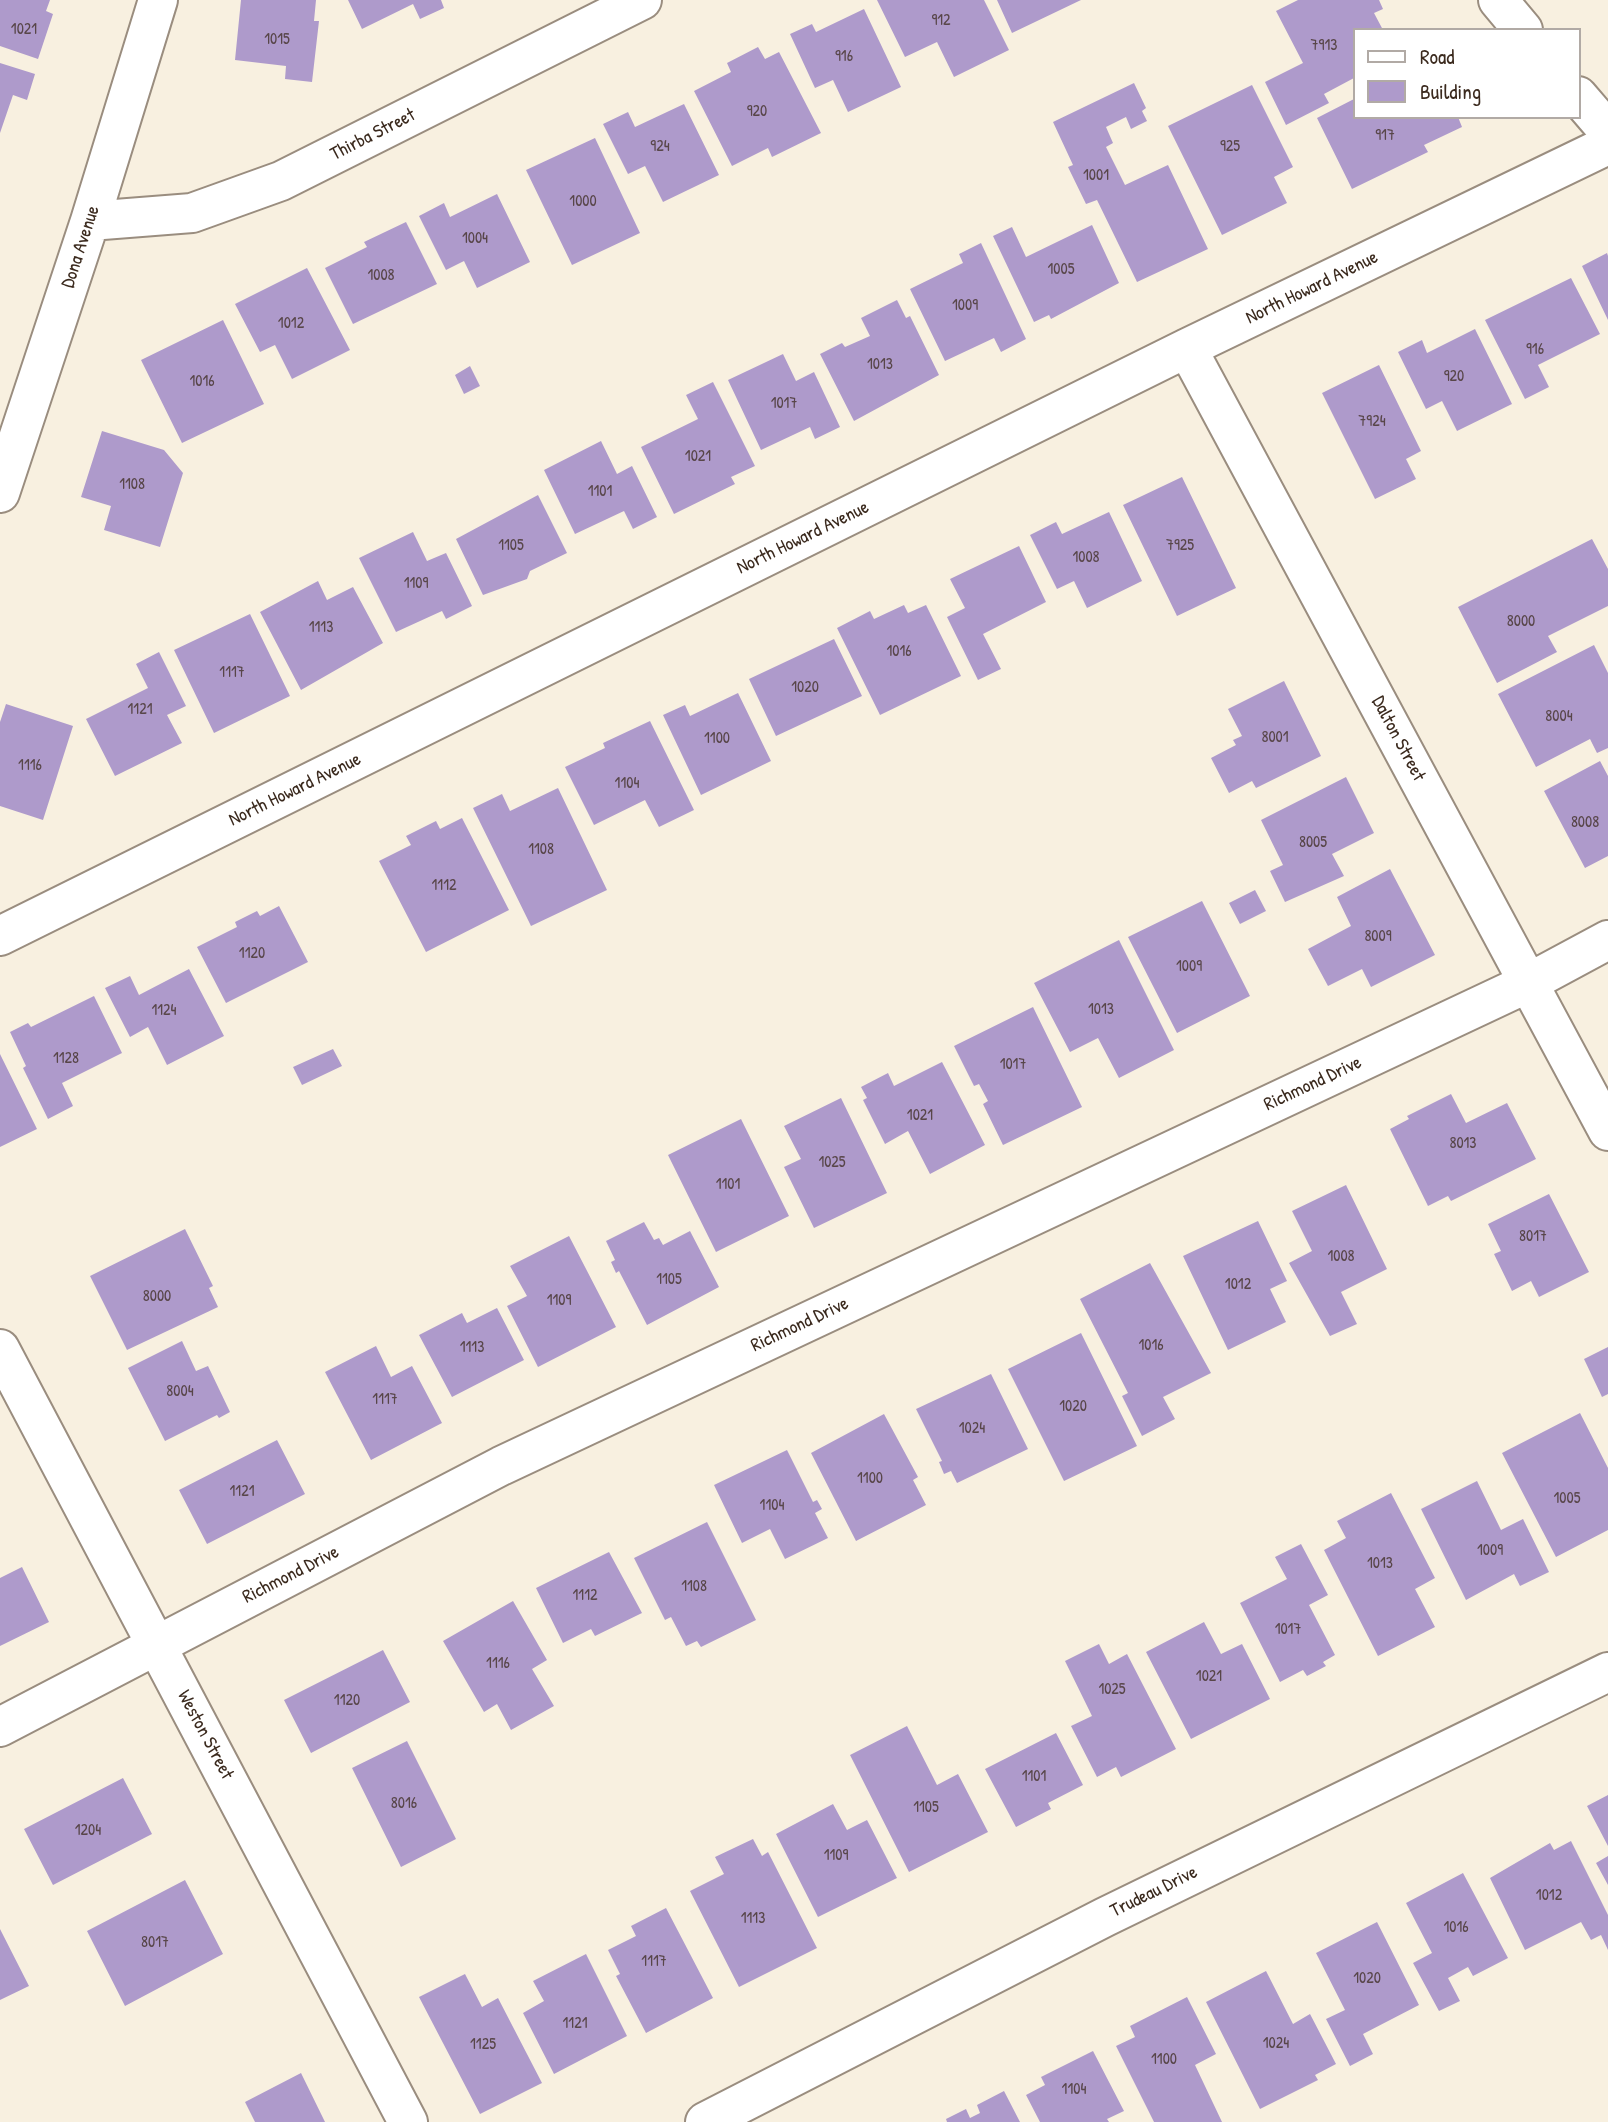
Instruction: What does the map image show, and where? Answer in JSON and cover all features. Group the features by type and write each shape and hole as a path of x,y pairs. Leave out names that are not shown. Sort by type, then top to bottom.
{"street":[{"name":"Dona Avenue","path":"0,493 90,221 158,0"},
{"name":"Thirba Street","path":"90,221 192,214 281,181 642,0"},
{"path":"1498,0 1521,28"},
{"path":"1580,98 1608,131"},
{"name":"North Howard Avenue","path":"0,936 1187,348 1608,145"},
{"name":"Dalton Street","path":"1187,348 1608,1132"},
{"name":"Richmond Drive","path":"0,1727 501,1466 1528,983 1608,940"},
{"name":"Weston Street","path":"0,1349 408,2122"},
{"name":"Trudeau Drive","path":"705,2122 1105,1916 1608,1672"}],"building":[{"path":"0,0 50,0 46,11 53,14 38,59 0,46"},
{"path":"241,0 316,0 314,21 319,21 312,82 285,79 286,66 235,60"},
{"path":"348,0 441,0 444,8 420,19 413,4 362,29"},
{"path":"877,0 984,0 1009,50 954,77 937,42 905,57"},
{"path":"997,0 1081,0 1012,33"},
{"path":"1298,0 1379,0 1383,9 1374,13 1382,28 1352,28 1352,79 1324,94 1329,103 1286,125 1265,82 1303,63 1276,11"},
{"path":"864,9 901,87 848,112 833,80 815,88 790,34 812,24 816,32"},
{"path":"758,47 765,59 779,52 821,133 772,157 768,148 732,166 694,91 731,72 727,63"},
{"path":"0,63 35,74 27,100 13,95 0,133"},
{"path":"1134,83 1146,108 1142,111 1147,121 1131,129 1126,117 1106,127 1113,143 1106,147 1125,185 1168,165 1208,249 1137,282 1097,200 1086,204 1068,167 1073,165 1053,122"},
{"path":"1252,85 1293,167 1274,177 1287,203 1222,235 1168,126"},
{"path":"1352,100 1352,119 1459,119 1462,127 1424,145 1428,152 1352,189 1317,118"},
{"path":"684,104 719,175 663,202 645,166 628,174 603,124 628,112 635,127"},
{"path":"595,138 640,233 572,265 526,170"},
{"path":"497,194 530,262 477,288 464,261 446,270 419,216 444,203 450,217"},
{"path":"406,222 437,284 353,324 325,268 367,247 364,242"},
{"path":"1092,225 1119,283 1051,319 1049,315 1034,322 993,236 1012,227 1026,257"},
{"path":"981,243 1026,339 1001,352 994,338 945,361 910,289 963,263 959,254"},
{"path":"1607,253 1608,256 1608,320 1582,266"},
{"path":"307,268 350,350 292,379 275,345 260,352 235,304"},
{"path":"1571,278 1600,334 1538,365 1549,387 1525,399 1485,320"},
{"path":"897,300 906,318 910,316 939,375 854,421 820,354 842,343 845,347 870,336 861,318"},
{"path":"223,320 264,404 182,443 141,360"},
{"path":"1475,329 1512,404 1457,431 1442,401 1426,409 1398,352 1422,340 1427,353"},
{"path":"783,354 796,381 814,372 840,427 815,439 810,427 761,450 728,380"},
{"path":"1379,365 1421,451 1406,459 1416,479 1375,499 1322,393"},
{"path":"470,366 480,386 464,394 455,375"},
{"path":"713,382 755,466 731,477 735,484 674,514 641,447 698,419 686,395"},
{"path":"102,431 164,450 183,473 160,547 104,530 111,506 81,497"},
{"path":"601,441 617,474 632,466 657,517 633,529 624,511 575,534 544,470"},
{"path":"1182,477 1236,588 1177,616 1123,505"},
{"path":"538,495 567,553 530,571 527,579 483,595 456,539"},
{"path":"1109,512 1142,581 1087,608 1074,581 1057,589 1030,535 1056,522 1062,534"},
{"path":"413,532 427,561 446,553 472,606 446,619 442,611 396,632 359,558"},
{"path":"1592,539 1608,569 1608,606 1548,636 1557,652 1497,683 1458,607"},
{"path":"1019,546 1046,602 983,634 1001,669 978,680 947,617 965,608 950,579"},
{"path":"318,581 327,600 353,587 383,643 301,690 260,612"},
{"path":"904,605 908,613 926,605 961,676 880,715 837,628 870,611 874,619"},
{"path":"250,614 290,696 214,733 174,650"},
{"path":"834,639 862,696 776,736 749,679"},
{"path":"1594,645 1608,673 1608,748 1597,753 1590,739 1536,767 1498,694"},
{"path":"159,652 186,706 167,715 182,743 115,776 86,719 148,688 136,664"},
{"path":"1284,681 1321,756 1256,788 1252,781 1229,793 1211,758 1236,745 1233,740 1242,736 1228,709"},
{"path":"738,693 771,761 701,795 663,715 685,705 690,716"},
{"path":"6,704 73,726 43,820 0,806 0,722"},
{"path":"650,721 694,810 659,827 645,800 594,825 565,767 605,748 603,743"},
{"path":"1600,761 1608,776 1608,856 1585,868 1544,791"},
{"path":"1346,777 1374,833 1332,854 1344,876 1285,902 1270,871 1283,865 1261,820"},
{"path":"558,788 607,890 531,926 473,808 502,794 510,811"},
{"path":"462,818 509,910 426,952 379,861 411,845 406,836 436,821 440,829"},
{"path":"1390,869 1435,955 1371,987 1362,969 1328,986 1308,949 1351,926 1337,897"},
{"path":"1255,890 1266,911 1240,924 1229,903"},
{"path":"1202,901 1250,996 1177,1033 1128,937"},
{"path":"279,906 308,962 226,1003 197,947 237,927 235,922 257,911 260,916"},
{"path":"1119,940 1174,1050 1119,1078 1098,1038 1070,1052 1034,983"},
{"path":"189,969 224,1036 167,1065 148,1027 130,1037 105,988 130,976 139,995"},
{"path":"94,996 122,1053 62,1083 73,1106 48,1119 23,1068 26,1066 10,1032 28,1023 31,1027"},
{"path":"1033,1007 1082,1107 1003,1145 983,1104 988,1101 979,1084 974,1086 954,1046"},
{"path":"333,1049 342,1066 302,1085 293,1067"},
{"path":"0,1054 37,1129 0,1147"},
{"path":"942,1062 985,1145 930,1174 908,1131 885,1144 863,1100 867,1098 861,1087 888,1073 894,1086"},
{"path":"1451,1094 1466,1123 1507,1103 1536,1159 1451,1201 1448,1196 1428,1206 1390,1129 1409,1119 1407,1116"},
{"path":"841,1098 887,1193 814,1228 784,1167 801,1159 784,1126"},
{"path":"741,1119 789,1216 716,1252 668,1155"},
{"path":"1346,1185 1387,1269 1341,1292 1357,1324 1330,1336 1289,1263 1312,1251 1292,1211"},
{"path":"1549,1194 1589,1272 1539,1297 1531,1281 1512,1291 1494,1254 1501,1251 1488,1224"},
{"path":"1258,1221 1287,1281 1270,1289 1286,1322 1228,1350 1183,1256"},
{"path":"644,1222 654,1240 659,1238 663,1245 690,1231 719,1287 647,1325 619,1271 616,1273 611,1262 615,1260 606,1241"},
{"path":"185,1229 213,1286 209,1288 218,1307 127,1350 90,1276"},
{"path":"569,1236 616,1327 538,1367 507,1306 527,1296 510,1266"},
{"path":"1150,1263 1211,1373 1163,1397 1175,1419 1142,1436 1122,1396 1128,1393 1080,1299"},
{"path":"497,1308 524,1360 452,1397 419,1335 462,1313 467,1323"},
{"path":"1081,1333 1137,1446 1064,1481 1008,1369"},
{"path":"182,1341 196,1371 208,1366 230,1412 219,1418 217,1415 165,1441 128,1368"},
{"path":"376,1346 391,1377 412,1366 442,1423 371,1460 325,1372"},
{"path":"1608,1347 1608,1394 1602,1397 1584,1359"},
{"path":"991,1374 1028,1449 957,1483 951,1471 944,1474 939,1462 942,1461 916,1409"},
{"path":"1580,1413 1608,1468 1608,1530 1556,1557 1502,1453"},
{"path":"884,1414 918,1477 913,1480 926,1505 856,1541 811,1453"},
{"path":"277,1440 305,1494 207,1544 179,1490"},
{"path":"787,1450 813,1502 817,1500 822,1509 815,1513 828,1538 785,1559 770,1529 742,1543 714,1485"},
{"path":"1477,1481 1501,1530 1523,1519 1549,1572 1520,1586 1514,1574 1466,1600 1421,1509"},
{"path":"1391,1493 1435,1578 1415,1589 1435,1627 1378,1656 1324,1550 1346,1538 1337,1521"},
{"path":"707,1522 756,1620 701,1647 697,1641 686,1646 671,1617 665,1620 634,1558"},
{"path":"1301,1544 1328,1595 1309,1605 1335,1655 1323,1662 1326,1666 1307,1676 1303,1670 1280,1682 1240,1603 1287,1579 1275,1557"},
{"path":"609,1552 642,1613 595,1636 591,1629 563,1643 536,1588"},
{"path":"22,1567 49,1622 0,1646 0,1578"},
{"path":"513,1601 547,1660 532,1669 554,1706 511,1730 497,1704 484,1712 443,1641"},
{"path":"1204,1622 1221,1654 1242,1644 1270,1699 1191,1739 1146,1652"},
{"path":"1099,1644 1109,1664 1127,1654 1176,1749 1121,1777 1116,1767 1097,1777 1071,1726 1092,1716 1065,1661"},
{"path":"383,1650 410,1702 311,1753 284,1700"},
{"path":"907,1726 937,1785 958,1774 988,1832 909,1872 850,1755"},
{"path":"1056,1733 1083,1785 1048,1803 1051,1809 1016,1827 985,1769"},
{"path":"407,1741 456,1839 401,1867 352,1768"},
{"path":"123,1778 152,1834 53,1885 24,1829"},
{"path":"1608,1795 1608,1846 1587,1806"},
{"path":"833,1804 847,1830 867,1820 897,1878 818,1917 776,1834"},
{"path":"753,1839 762,1856 768,1852 817,1948 739,1987 690,1891 724,1874 715,1857"},
{"path":"1571,1841 1608,1915 1608,1950 1601,1935 1591,1940 1581,1922 1525,1950 1490,1878 1550,1843 1554,1850"},
{"path":"1608,1856 1608,1885 1596,1863"},
{"path":"1463,1873 1508,1958 1473,1976 1468,1967 1448,1978 1460,2001 1439,2011 1413,1963 1432,1953 1406,1903"},
{"path":"185,1880 223,1954 125,2006 87,1931"},
{"path":"666,1908 713,1998 646,2033 616,1976 620,1974 608,1950 636,1936 631,1926"},
{"path":"1377,1922 1419,2005 1363,2034 1373,2054 1350,2066 1326,2019 1345,2010 1316,1953"},
{"path":"0,1929 29,1986 0,2000"},
{"path":"586,1954 627,2036 554,2074 523,2013 544,2001 533,1981"},
{"path":"1266,1971 1293,2024 1310,2014 1336,2064 1315,2075 1318,2080 1260,2109 1206,2002"},
{"path":"465,1974 482,2007 498,1998 542,2083 480,2114 419,1997"},
{"path":"1187,1997 1216,2054 1195,2065 1222,2122 1154,2122 1116,2046 1135,2037 1130,2026"},
{"path":"1093,2051 1124,2111 1107,2119 1109,2122 1040,2122 1026,2095 1045,2085 1041,2077"},
{"path":"301,2073 325,2122 255,2122 245,2102"},
{"path":"1004,2091 1020,2122 947,2122 946,2119 966,2109 970,2118 980,2113 977,2105"}]}
